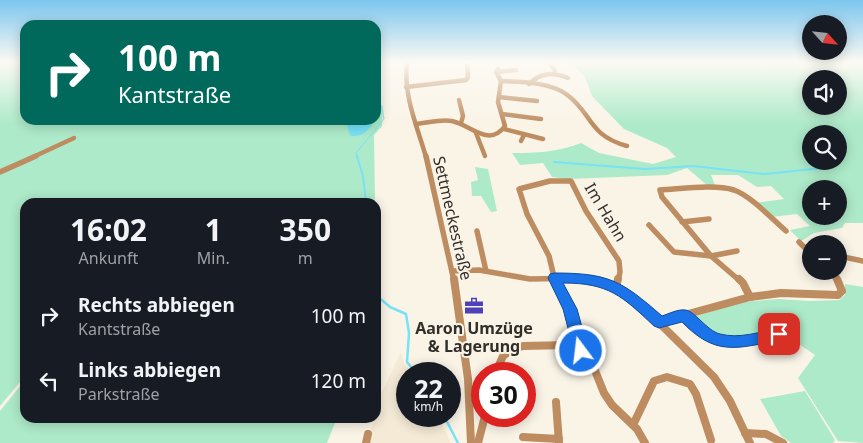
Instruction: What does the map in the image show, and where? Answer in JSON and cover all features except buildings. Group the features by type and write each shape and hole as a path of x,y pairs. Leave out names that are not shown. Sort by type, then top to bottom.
{"street":[{"name":"Settmeckestraße","path":"406,83 435,191 452,270 464,345 471,443"},
{"path":"406,87 443,83"},
{"path":"501,83 499,97 504,129"},
{"path":"517,83 564,92 572,99 601,136 626,146"},
{"path":"499,97 537,101"},
{"path":"459,100 463,116 461,123"},
{"path":"502,114 541,118"},
{"path":"416,124 447,120 461,123 476,133 493,134 504,129 544,139"},
{"path":"476,133 485,156"},
{"path":"520,141 524,135"},
{"path":"0,172 74,138"},
{"name":"Im Hahn","path":"554,278 549,256 527,214 518,190 550,181 570,180 586,212 619,261 620,276 616,287"},
{"path":"750,297 742,283 711,256 682,222 662,197 660,190 714,188 733,190 743,195 786,231"},
{"path":"682,222 709,219"},
{"path":"650,225 674,252 711,256 737,251"},
{"path":"477,231 486,271"},
{"path":"799,242 802,245"},
{"path":"847,258 863,261"},
{"path":"452,270 486,271 520,278 592,279 616,287 639,303 714,377 730,401 750,443"},
{"path":"554,278 570,309 578,338 570,345"},
{"path":"659,322 750,297 781,293 838,295 842,291 842,286 837,280"},
{"path":"684,315 700,331 718,340 739,342 779,334 782,337"},
{"path":"500,362 503,356 511,350 524,346 570,345 590,358 604,393 612,405 633,425 645,443"},
{"path":"633,425 654,381 660,378 673,378 687,383 694,390 711,440"},
{"path":"523,437 559,441 556,402"},
{"path":"478,443 482,427"},
{"path":"745,433 760,432 777,438 783,443"}],"shaded area":[{"path":"401,352 404,362 396,362"},
{"path":"396,362 396,427 443,427 451,443 367,443 373,423 381,423 381,394"}],"green space":[{"path":"0,83 20,83 20,125 347,125 348,130 367,125 381,125 381,104 383,106 382,126 374,135 375,198 20,198 20,382 0,406"},
{"path":"587,83 802,83 802,115 847,115 847,83 863,83 863,223 847,223 847,180 802,180 802,219 797,214 772,217 754,203 784,199 771,186 757,187 738,175 711,175 715,185 709,187 687,168 667,175 569,179 552,177 543,163 520,165 512,153 547,151 581,143 599,153 653,164 676,157 667,148 624,129 592,96"},
{"path":"475,167 488,169 497,211 491,212 481,196 472,196 471,182 478,180"},
{"path":"844,225 842,228 811,235 802,235 801,241 790,230 810,226"},
{"path":"845,284 863,287 863,443 838,441 798,378 815,355 793,340 739,340 712,333 700,327 693,317 742,302 778,299 839,300 845,295"},
{"path":"20,386 20,423 335,423 327,443 0,443 0,411"},
{"path":"805,391 835,440 833,443 791,443 781,436 760,399"}],"water":[{"path":"347,125 372,125 366,132 356,136 351,136"}],"waterway":[{"path":"381,106 384,119 381,123"},
{"path":"357,157 356,153 379,125"},
{"path":"357,156 363,176 366,198"},
{"path":"554,162 645,169 693,166 765,174 803,170"},
{"path":"381,299 390,307 406,314 409,333 407,362"},
{"path":"450,427 458,443"}],"place":[{"name":"Aaron Umzüge & Lagerung","path":"474,306"}],"route":[{"path":"581,351 570,345 578,338 570,309 554,278 586,278 608,284 624,291 659,322 684,315 705,335 718,340 739,342 779,334"}]}
